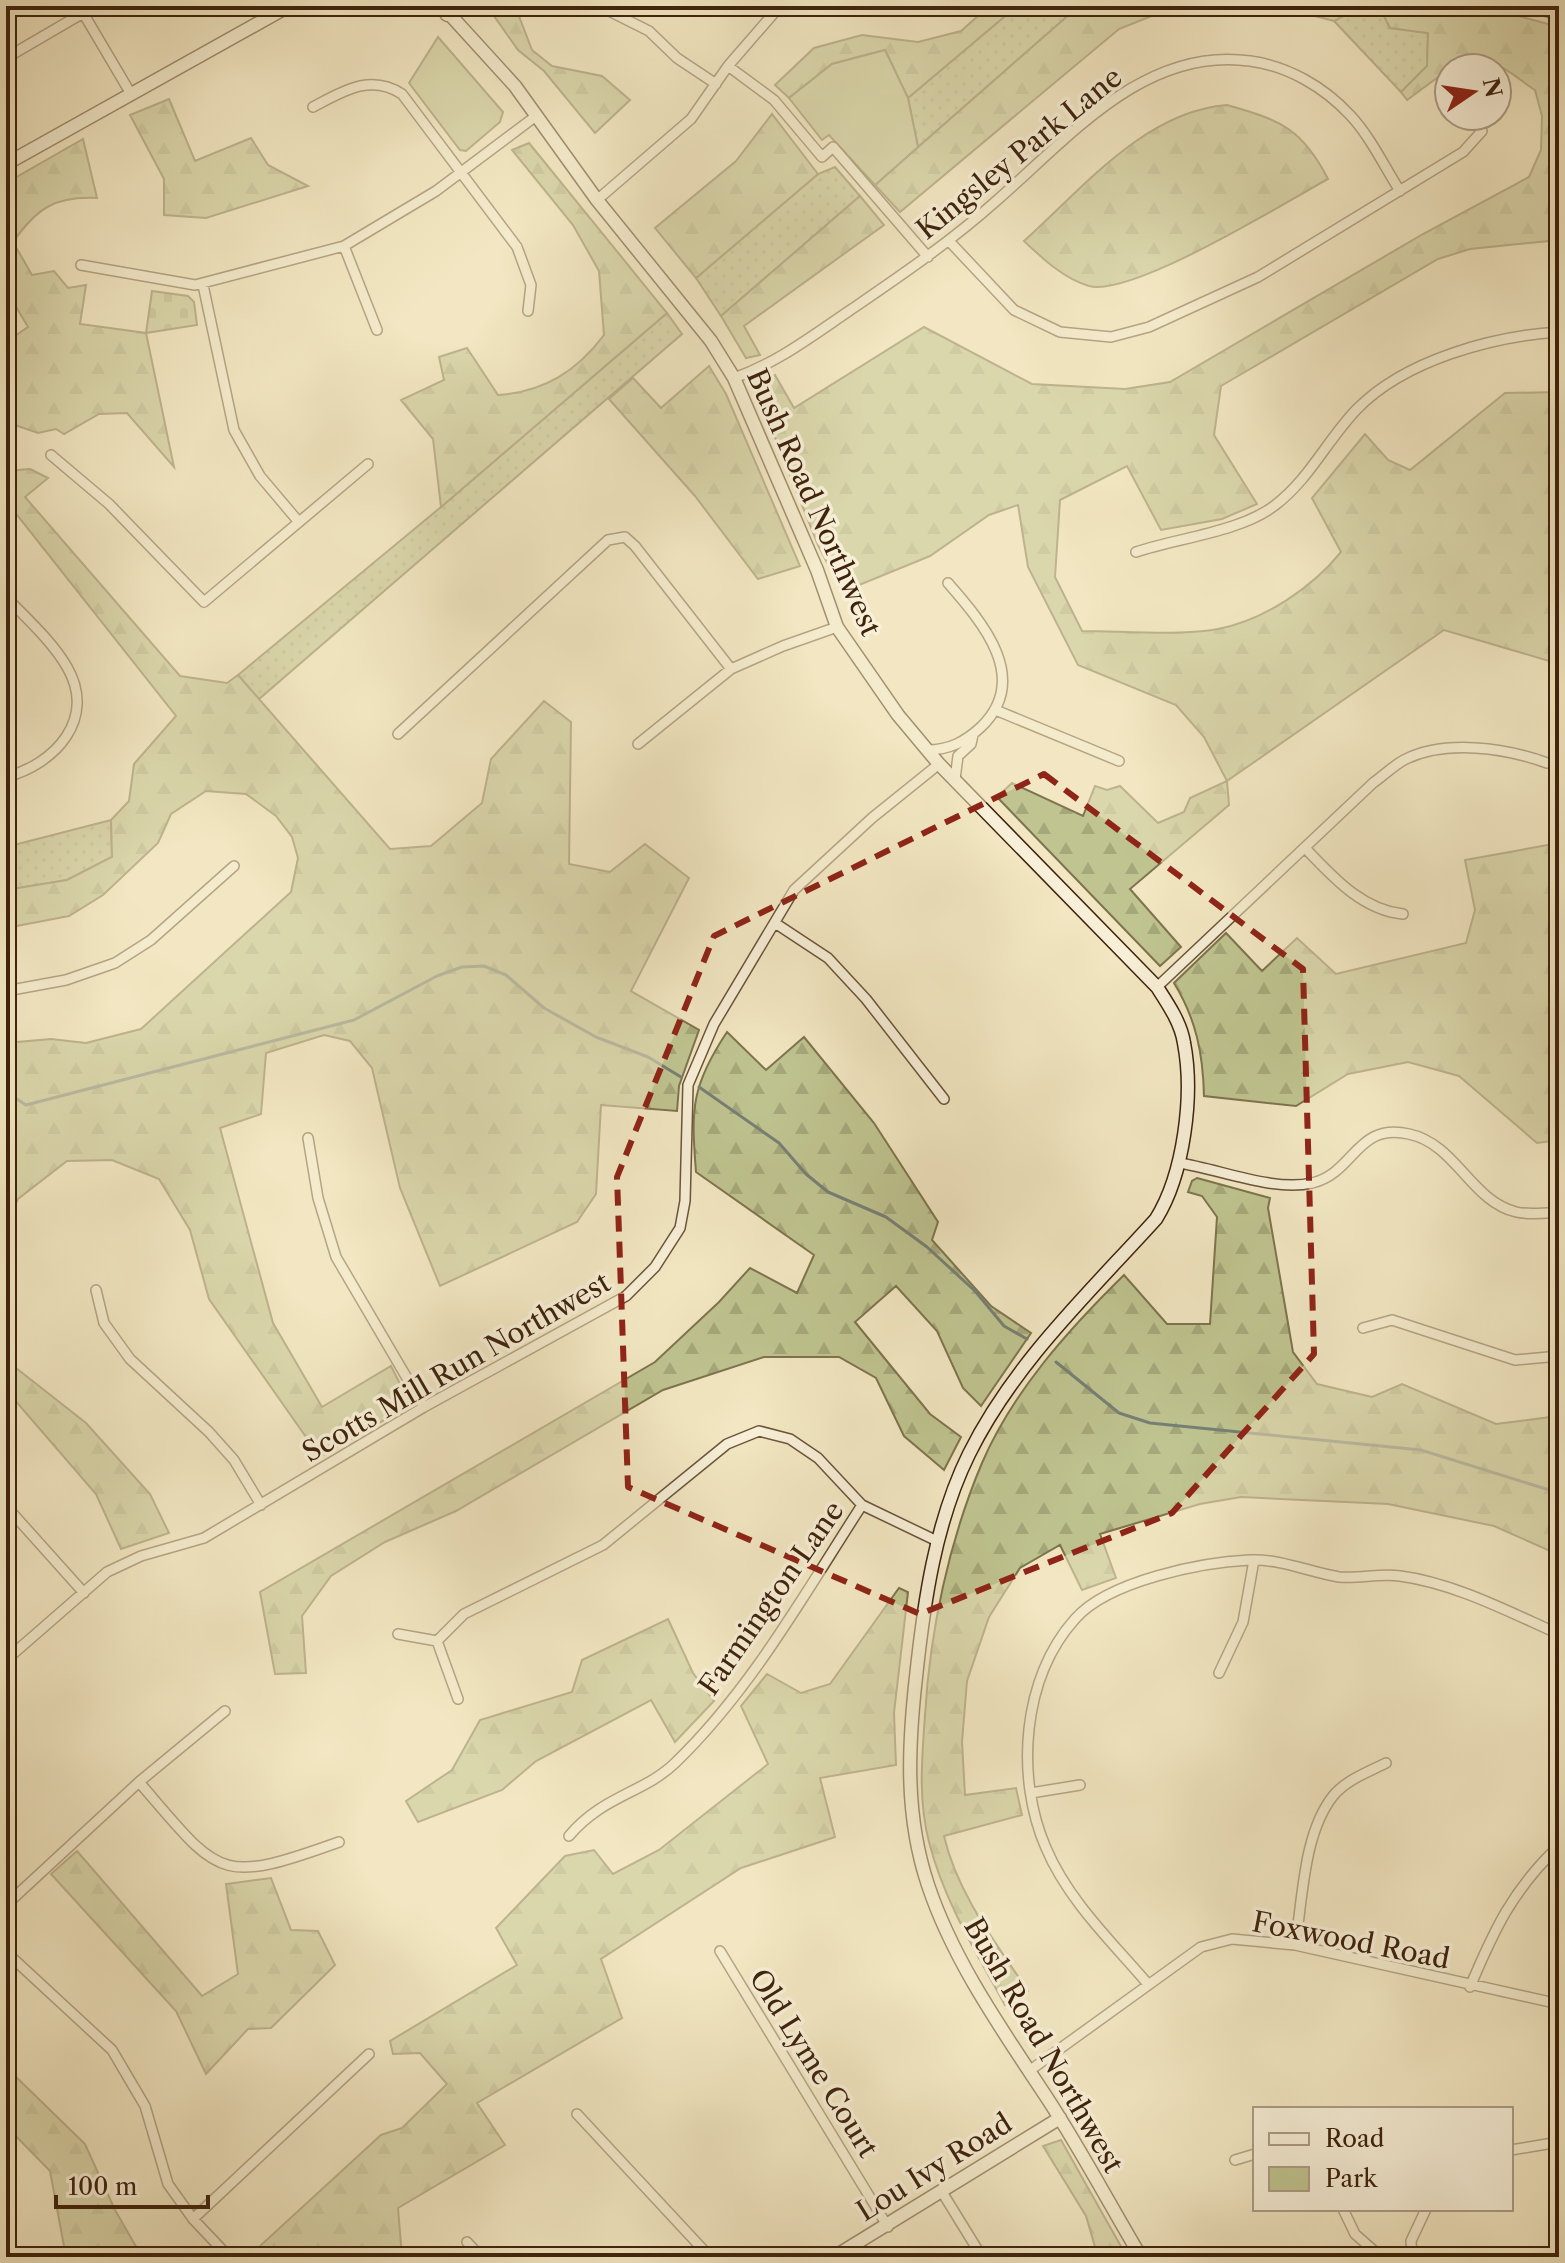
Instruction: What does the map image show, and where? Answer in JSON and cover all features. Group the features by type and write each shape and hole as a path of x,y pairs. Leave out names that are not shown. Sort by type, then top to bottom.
{"highway":[{"path":"1541,6 1559,12"}],"street":[{"path":"6,58 80,9 95,6"},
{"path":"6,164 289,6"},
{"path":"599,6 649,31 677,58 716,84"},
{"path":"597,200 691,119 728,66 780,6"},
{"name":"Bush Road Northwest","path":"445,8 515,86 597,200 711,341 734,378 817,570 837,627 898,715 939,764 1157,987 1174,1013 1184,1043 1186,1106 1179,1163 1168,1199 1156,1219 1058,1324 1000,1402 968,1456 937,1541 922,1620 908,1764 912,1824 928,1887 944,1921 972,1978 1060,2118 1141,2257"},
{"path":"80,9 131,94"},
{"name":"Kingsley Park Lane","path":"734,378 778,359 950,242 1118,95 1151,74 1197,59 1230,58 1273,64 1315,85 1350,115 1400,191"},
{"path":"728,66 774,100 822,157 833,147 928,257"},
{"path":"313,107 362,85 391,87 412,105 517,247 527,267 531,285 528,311"},
{"path":"81,265 203,285 344,246 394,218 536,116"},
{"path":"950,242 1014,310 1060,332 1111,337 1149,327 1258,277 1463,152 1481,132"},
{"path":"344,246 377,330"},
{"path":"203,285 234,430 260,476 298,521"},
{"path":"1136,552 1241,523 1273,507 1304,478 1359,407 1401,378 1470,347 1499,338 1559,332"},
{"path":"51,455 109,504 204,602 368,464"},
{"path":"398,734 608,540 617,537 625,537 635,546 731,669"},
{"path":"927,750 949,750 973,735 998,711 1005,679 998,656 973,613 948,583"},
{"path":"6,597 67,667 77,702 68,734 56,752 39,766 6,777"},
{"path":"638,744 731,669 837,627"},
{"path":"998,711 1119,761"},
{"path":"955,779 958,756 971,744 973,735"},
{"path":"1157,987 1373,783 1404,760 1449,749 1526,755 1547,763"},
{"name":"Scotts Mill Run Northwest","path":"6,1660 107,1572 141,1556 204,1538 424,1407 626,1296 655,1267 680,1228 685,1201 688,1085 694,1065 794,890 872,818 939,764"},
{"path":"1306,849 1338,883 1371,906 1386,913 1403,914"},
{"path":"6,991 66,980 115,963 151,940 234,866"},
{"path":"775,923 828,958 866,999 944,1099"},
{"path":"1179,1163 1285,1186 1312,1183 1331,1176 1371,1135 1387,1132 1409,1134 1434,1142 1494,1202 1516,1212 1559,1212"},
{"path":"308,1138 318,1198 336,1257 424,1407"},
{"path":"96,1290 104,1323 130,1359 209,1432 234,1460 261,1505"},
{"path":"1363,1328 1392,1320 1515,1360 1559,1356"},
{"path":"437,1641 464,1614 603,1545 727,1444 759,1431 790,1439 818,1458 862,1505 937,1541"},
{"name":"Farmington Lane","path":"569,1836 585,1816 672,1766 747,1680 862,1505"},
{"path":"6,1506 84,1593"},
{"path":"1147,1983 1072,1896 1045,1847 1031,1793 1027,1745 1032,1701 1045,1669 1075,1619 1124,1587 1214,1563 1254,1560 1295,1564 1340,1577 1400,1576 1484,1602 1559,1634"},
{"path":"1219,1673 1243,1622 1254,1560"},
{"path":"398,1634 437,1641"},
{"path":"437,1641 458,1699"},
{"path":"6,1905 139,1782 225,1711"},
{"path":"1295,1945 1318,1819 1334,1795 1350,1781 1386,1763"},
{"path":"139,1782 195,1847 218,1863 259,1868 339,1842"},
{"path":"1031,1793 1080,1785"},
{"path":"1470,1987 1498,1920 1541,1864 1559,1846"},
{"name":"Foxwood Road","path":"1029,2071 1201,1947 1232,1939 1295,1945 1470,1987 1559,2004"},
{"name":"Old Lyme Court","path":"720,1951 888,2227"},
{"path":"6,1952 112,2050 126,2068 145,2106 162,2169 193,2219 229,2257"},
{"path":"193,2219 369,2054"},
{"path":"577,2114 710,2257"},
{"name":"Lou Ivy Road","path":"834,2257 888,2227 1060,2118"},
{"path":"1513,2150 1559,2142"},
{"path":"1235,2160 1253,2155"},
{"path":"942,2192 982,2257"},
{"path":"1344,2211 1355,2234 1381,2257"},
{"path":"1412,2257 1411,2241 1425,2211"},
{"path":"467,2242 481,2257"}],"highlighted area":[{"path":"1044,774 1303,969 1314,1354 1172,1513 920,1614 628,1487 617,1177 714,936"}],"green space":[{"path":"487,6 515,6 532,50 552,66 602,76 630,100 595,133 544,71 518,50"},
{"path":"989,6 1017,6 908,98 885,50 832,64 789,98 775,85 814,48 862,35 918,42 961,31"},
{"path":"1017,6 1079,6 918,147 908,98"},
{"path":"1079,6 1193,6 1159,13 1119,29 900,212 875,185"},
{"path":"1276,6 1361,6 1334,21"},
{"path":"1362,6 1381,10 1390,28 1428,33 1427,66 1401,92 1334,21"},
{"path":"1362,6 1482,6 1559,27 1559,240 1470,249 1438,259 1221,386 1214,435 1257,504 1222,519 1161,530 1127,466 1060,500 1055,577 1082,631 1170,633 1218,629 1253,618 1286,601 1316,578 1341,552 1312,498 1365,434 1388,460 1410,470 1505,393 1559,392 1559,671 1556,663 1444,630 1227,781 1204,737 1176,705 1078,665 1028,567 1018,505 989,515 930,556 842,592 818,545 758,395 763,380 775,375 794,408 924,327 1032,384 1125,389 1170,382 1423,234 1529,177 1541,150 1542,116 1535,90 1513,75 1513,52 1433,52 1433,81 1407,100 1401,92 1427,66 1428,33 1390,28 1381,10"},
{"path":"438,37 503,112 500,122 466,151 460,150 409,83"},
{"path":"885,50 908,98 918,147 875,185 829,135 822,140 789,98 832,64"},
{"path":"169,99 195,161 251,138 268,165 308,186 206,218 164,215 164,179 130,115"},
{"path":"1227,105 1288,128 1309,148 1328,179 1208,246 1139,277 1110,286 1089,286 1071,278 1024,241 1092,177 1142,137 1169,121 1197,110"},
{"path":"772,114 818,174 696,278 655,228 736,161"},
{"path":"83,139 97,198 70,199 48,206 30,220 13,242 32,275 54,271 68,288 86,285 80,324 146,333 174,467 127,413 99,414 64,434 56,429 38,433 6,422 6,342 28,327 6,290 6,183"},
{"path":"529,143 667,313 441,507 433,439 401,400 444,380 439,357 467,348 498,395 515,393 545,384 571,369 604,335 599,271 573,225 512,150"},
{"path":"835,167 860,196 721,316 696,278 818,174"},
{"path":"860,196 884,225 744,326 760,355 746,358 721,316"},
{"path":"152,291 188,296 194,302 197,325 146,333"},
{"path":"667,313 682,334 259,699 238,675 441,507"},
{"path":"709,366 726,394 800,566 758,579 695,496 609,399 633,378 661,408"},
{"path":"30,469 48,478 25,497 180,676 227,683 238,675 390,849 431,846 482,803 491,759 544,701 571,722 569,864 610,872 645,844 689,878 631,991 699,1030 679,1086 677,1111 601,1105 596,1194 577,1222 440,1286 400,1188 372,1068 350,1041 324,1035 266,1053 261,1114 220,1128 273,1323 322,1407 391,1366 408,1400 405,1408 320,1457 209,1299 190,1230 159,1179 112,1160 67,1161 18,1199 6,1224 6,1147 11,1140 6,1132 6,1043 51,1039 86,1043 141,1029 291,892 298,858 292,837 276,816 246,794 206,791 171,814 158,843 103,895 69,916 6,928 6,890 67,880 112,857 111,820 129,801 134,764 176,716 6,501 6,471"},
{"path":"1227,781 1229,805 1130,889 1181,947 1160,966 997,797 1012,783 1083,816 1095,786 1107,790 1120,786 1158,823 1184,812 1190,798"},
{"path":"111,820 112,857 67,880 6,890 6,847"},
{"path":"1559,843 1559,937 1551,940 1559,961 1559,1140 1537,1143 1459,1076 1408,1062 1348,1074 1296,1106 1204,1096 1197,1037 1174,983 1226,933 1262,971 1297,938 1336,974 1466,943 1475,910 1465,860"},
{"path":"727,1032 766,1070 804,1037 874,1123 938,1222 932,1240 991,1306 1031,1333 981,1406 963,1388 937,1331 896,1286 855,1322 930,1414 961,1437 944,1470 904,1436 876,1378 839,1357 764,1357 663,1390 456,1511 385,1542 331,1576 302,1616 306,1673 275,1674 260,1592 655,1362 750,1268 797,1293 814,1255 696,1172 696,1099 706,1068"},
{"path":"1197,1178 1270,1198 1268,1208 1293,1352 1317,1384 1372,1397 1402,1384 1496,1424 1559,1416 1559,1555 1494,1526 1388,1504 1241,1497 1200,1504 1100,1534 1116,1578 1082,1590 1060,1545 1020,1568 989,1617 967,1681 962,1742 965,1795 1016,1788 1022,1815 944,1836 968,1897 1028,1991 1005,2005 943,1885 929,1842 923,1810 925,1715 931,1651 943,1586 970,1493 995,1436 1044,1362 1124,1275 1167,1324 1210,1324 1217,1217 1202,1196 1188,1192 1192,1181"},
{"path":"6,1342 16,1368 86,1423 150,1494 169,1533 121,1549 96,1494 6,1390"},
{"path":"899,1588 908,1592 894,1713 896,1765 820,1778 835,1837 741,1868 601,1959 622,2018 477,2103 505,2145 398,2208 402,2257 248,2257 381,2135 402,2128 447,2084 420,2053 393,2054 390,2041 517,1965 496,1928 565,1856 594,1850 613,1874 659,1850 768,1764 741,1706 767,1674 801,1693 830,1684"},
{"path":"668,1619 693,1673 714,1701 675,1742 651,1700 536,1761 502,1790 418,1822 406,1801 452,1770 480,1720 572,1692 582,1660"},
{"path":"77,1851 202,1996 238,1974 226,1884 271,1878 291,1930 318,1931 335,1965 271,2028 248,2029 206,2074 176,2011 51,1874"},
{"path":"11,2072 85,2144 115,2210 142,2257 66,2257 50,2171 6,2126 6,2077"},
{"path":"1061,2140 1127,2257 1098,2257 1086,2216 1043,2146"}],"waterway":[{"path":"6,1092 26,1105 354,1020 437,976 462,967 484,966 506,975 544,1008 596,1037 648,1057 681,1077"},
{"path":"699,1087 779,1143 806,1174 828,1192 886,1217 927,1247 975,1291 1004,1326 1027,1339"},
{"path":"1056,1362 1119,1413 1150,1423 1421,1450 1559,1493"}]}
